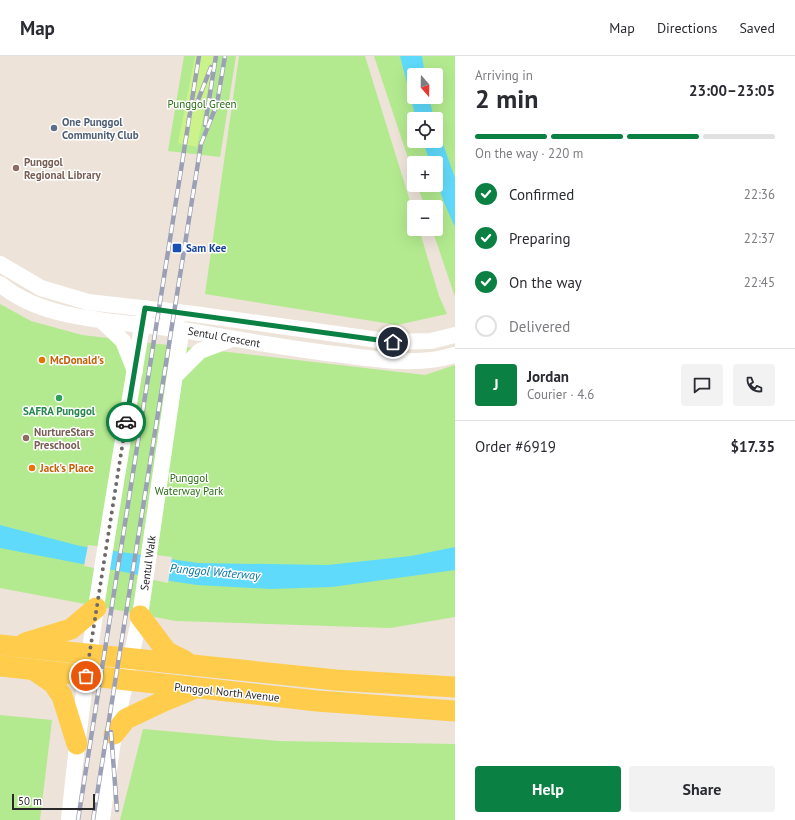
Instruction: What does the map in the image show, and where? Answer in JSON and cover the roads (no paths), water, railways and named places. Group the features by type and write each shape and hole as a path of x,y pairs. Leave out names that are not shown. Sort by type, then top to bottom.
{"main road":[{"path":"6,646 71,629 96,608"},
{"path":"140,616 167,652 190,663"},
{"path":"6,646 190,663 336,680 455,687"},
{"name":"Punggol North Avenue","path":"0,666 317,701 455,710"},
{"path":"34,670 53,683 62,696 77,744"},
{"path":"114,734 126,719 195,688"}],"street":[{"name":"Sentul Crescent","path":"0,264 41,288 88,302 164,310 393,342 431,341 455,335"},
{"name":"Sentul Crescent","path":"0,284 31,302 65,314 102,320 181,330 232,339 386,361 429,360 455,355"},
{"path":"69,820 77,744 96,608 145,308"},
{"path":"164,310 181,330"},
{"path":"102,320 123,342 135,371"},
{"name":"Sentul Walk","path":"102,820 114,734 140,616 181,330"},
{"path":"175,376 200,351 232,339"}],"water":[{"path":"400,56 422,56 424,68 407,68 407,84"},
{"path":"412,104 431,104 432,112 414,112"},
{"path":"443,144 455,178 455,227 440,192 443,192 443,156 428,156 425,148 443,148"},
{"name":"Punggol Waterway","path":"0,525 80,546 198,563 328,565 411,556 455,547 455,570 332,587 271,589 197,585 0,548"}],"railway":[{"path":"78,820 199,56"},
{"path":"205,125 216,56"},
{"path":"93,820 201,144 217,104 225,56"},
{"path":"195,108 211,67"},
{"path":"111,732 117,810"}],"place":[{"name":"One Punggol Community Club","path":"54,128"},
{"name":"Punggol Regional Library","path":"16,168"},
{"name":"Sam Kee","path":"177,248"},
{"name":"McDonald's","path":"42,360"},
{"name":"SAFRA Punggol","path":"59,398"},
{"name":"NurtureStars Preschool","path":"26,438"},
{"name":"Jack's Place","path":"32,468"}],"park label":[{"name":"Punggol Green","path":"202,104"},
{"name":"Punggol Waterway Park","path":"189,484"}]}
